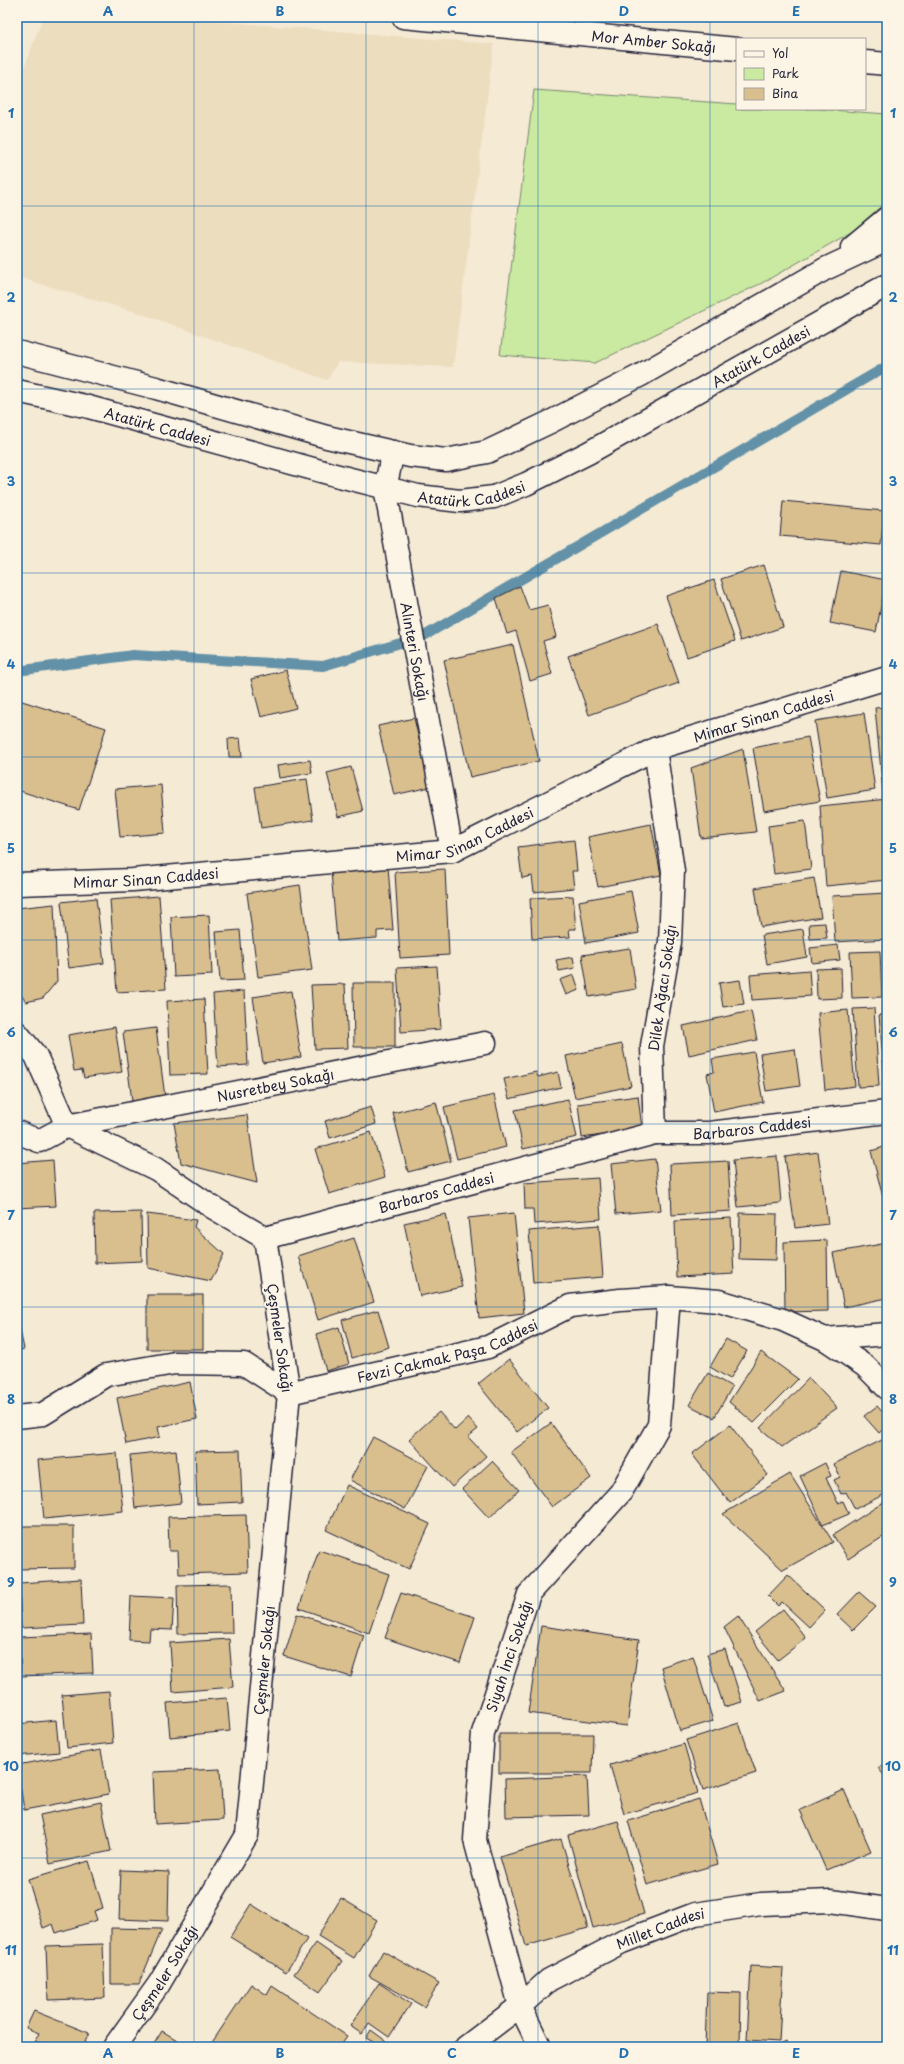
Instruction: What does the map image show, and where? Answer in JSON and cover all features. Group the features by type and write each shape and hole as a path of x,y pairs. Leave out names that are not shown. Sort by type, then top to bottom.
{"street":[{"name":"Mor Amber Sokağı","path":"403,17 736,49"},
{"path":"866,62 887,64"},
{"path":"825,269 887,218"},
{"path":"17,352 156,388 327,437 393,452 446,460 487,452 641,375 825,269 887,240"},
{"name":"Atatürk Caddesi","path":"17,391 85,406 418,496 460,501 494,497 514,489 588,453 887,285"},
{"name":"Alınteri Sokağı","path":"393,452 386,488 452,851"},
{"name":"Mimar Sinan Caddesi","path":"17,884 133,880 452,851 655,750 887,678"},
{"name":"Dilek Ağacı Sokağı","path":"655,750 674,872 670,942 652,1046 655,1132"},
{"path":"17,1033 36,1056 67,1126 156,1169 212,1207 265,1238"},
{"name":"Nusretbey Sokağı","path":"67,1126 485,1043"},
{"name":"Barbaros Caddesi","path":"265,1238 655,1132 709,1133 887,1112"},
{"path":"17,1132 39,1141 67,1126"},
{"name":"Çeşmeler Sokağı","path":"114,2047 159,1984 247,1835 289,1393 265,1238"},
{"name":"Fevzi Çakmak Paşa Caddesi","path":"289,1393 488,1346 570,1306 620,1300 669,1297 719,1301 783,1320 825,1339 887,1334"},
{"name":"Siyah İnci Sokağı","path":"540,2047 520,2006 475,1840 483,1733 529,1594 621,1492 659,1425 669,1297"},
{"path":"825,1339 865,1366 887,1388"},
{"path":"17,1417 43,1414 106,1375 175,1363 244,1364 289,1393"},
{"name":"Millet Caddesi","path":"466,2047 520,2006 549,1980 622,1942 695,1914 761,1904 830,1901 887,1909"}],"shaded area":[{"path":"43,17 167,17 494,44 453,367 338,362 327,380 142,314 17,277 17,87"}],"green space":[{"path":"534,90 736,104 736,110 832,110 887,114 887,201 853,231 762,283 595,363 500,355"}],"building":[{"path":"783,501 884,511 881,545 780,536"},
{"path":"764,565 783,627 741,641 721,579"},
{"path":"841,571 886,580 876,632 830,623"},
{"path":"714,580 735,641 687,657 666,596"},
{"path":"520,586 529,610 548,605 556,637 543,641 552,674 530,681 516,631 507,634 496,598"},
{"path":"887,617 887,635 884,634"},
{"path":"658,624 679,683 589,715 568,656"},
{"path":"513,645 539,761 470,777 444,660"},
{"path":"286,670 296,708 261,717 251,679"},
{"path":"19,700 106,728 79,810 17,790 17,705"},
{"path":"887,707 887,791 883,792 875,708"},
{"path":"864,713 875,790 827,798 815,721"},
{"path":"414,718 430,787 394,795 378,726"},
{"path":"808,737 820,801 764,811 753,748"},
{"path":"240,738 242,757 229,757 228,739"},
{"path":"743,749 756,832 701,838 691,768"},
{"path":"310,760 312,773 280,778 278,765"},
{"path":"351,767 363,811 338,817 327,773"},
{"path":"307,779 313,820 261,828 255,787"},
{"path":"161,785 165,833 120,837 115,789"},
{"path":"887,799 887,880 826,886 820,806"},
{"path":"805,821 811,869 774,874 768,826"},
{"path":"651,824 661,875 598,887 588,837"},
{"path":"574,840 577,871 572,871 574,888 534,892 532,876 522,878 518,847"},
{"path":"388,867 393,930 377,931 377,938 337,941 331,872"},
{"path":"445,869 449,955 400,958 395,872"},
{"path":"814,878 821,917 761,927 755,888"},
{"path":"300,885 312,970 258,977 247,893"},
{"path":"631,891 639,933 586,943 579,901"},
{"path":"887,893 887,939 835,942 832,896"},
{"path":"159,896 166,989 117,992 110,900"},
{"path":"573,896 576,929 569,929 570,937 532,939 530,898"},
{"path":"96,898 104,963 69,968 61,902"},
{"path":"54,904 57,981 43,998 26,1002 17,989 17,908"},
{"path":"209,915 212,975 174,977 171,917"},
{"path":"825,923 827,938 810,939 809,924"},
{"path":"803,929 807,957 767,964 762,935"},
{"path":"240,930 244,980 220,981 216,932"},
{"path":"838,945 840,960 812,963 810,948"},
{"path":"630,948 636,989 589,997 582,955"},
{"path":"887,948 887,972 884,949"},
{"path":"880,951 882,997 852,998 850,952"},
{"path":"573,957 575,968 559,971 556,960"},
{"path":"437,966 441,1029 401,1032 397,968"},
{"path":"841,968 842,998 817,999 816,969"},
{"path":"809,970 811,996 752,1000 750,975"},
{"path":"574,975 579,990 566,995 560,980"},
{"path":"740,980 744,1004 723,1007 719,983"},
{"path":"353,983 395,983 395,1047 354,1047"},
{"path":"345,984 348,1048 315,1049 311,985"},
{"path":"244,991 248,1065 218,1067 213,994"},
{"path":"291,991 301,1057 263,1063 253,997"},
{"path":"204,999 208,1074 170,1075 167,1001"},
{"path":"874,1008 879,1086 858,1087 853,1009"},
{"path":"848,1010 855,1086 825,1090 818,1013"},
{"path":"751,1011 757,1040 689,1055 683,1026"},
{"path":"887,1014 887,1092 886,1092 879,1015"},
{"path":"115,1027 122,1072 84,1078 82,1070 74,1071 68,1035"},
{"path":"156,1028 165,1097 132,1101 123,1032"},
{"path":"622,1044 631,1086 575,1098 566,1056"},
{"path":"795,1049 800,1086 766,1091 760,1054"},
{"path":"754,1052 763,1102 714,1112 707,1074 714,1072 712,1059"},
{"path":"536,1072 538,1077 558,1072 561,1087 509,1099 504,1079"},
{"path":"494,1095 506,1147 457,1159 444,1107"},
{"path":"638,1096 642,1129 582,1138 578,1104"},
{"path":"568,1099 577,1137 523,1149 515,1110"},
{"path":"436,1102 451,1161 408,1172 393,1113"},
{"path":"371,1107 376,1124 330,1138 325,1121"},
{"path":"247,1115 257,1183 181,1163 174,1123"},
{"path":"371,1132 385,1177 329,1194 315,1149"},
{"path":"887,1146 887,1213 871,1151"},
{"path":"818,1152 828,1224 795,1228 785,1157"},
{"path":"777,1156 781,1203 738,1207 733,1160"},
{"path":"655,1159 661,1210 616,1214 611,1164"},
{"path":"53,1160 56,1206 17,1208 17,1163"},
{"path":"728,1161 731,1211 672,1215 670,1164"},
{"path":"598,1178 601,1219 534,1224 533,1209 525,1209 524,1183"},
{"path":"141,1212 142,1261 95,1263 94,1213"},
{"path":"514,1213 524,1313 479,1318 468,1218"},
{"path":"740,1213 777,1214 776,1260 739,1259"},
{"path":"147,1214 196,1220 194,1227 224,1254 211,1281 148,1268"},
{"path":"446,1214 462,1287 420,1296 404,1223"},
{"path":"731,1218 734,1274 677,1277 675,1221"},
{"path":"599,1225 603,1277 533,1283 529,1231"},
{"path":"354,1238 374,1302 318,1320 298,1256"},
{"path":"827,1240 828,1311 785,1312 784,1242"},
{"path":"887,1243 887,1298 844,1307 833,1253"},
{"path":"147,1295 203,1295 203,1349 147,1349"},
{"path":"378,1310 389,1347 352,1358 342,1320"},
{"path":"17,1316 24,1349 17,1351"},
{"path":"339,1327 349,1364 326,1371 316,1334"},
{"path":"726,1339 747,1351 730,1379 710,1367"},
{"path":"761,1352 798,1379 754,1423 729,1402"},
{"path":"509,1359 548,1408 517,1432 478,1384"},
{"path":"708,1373 732,1387 714,1418 689,1405"},
{"path":"809,1378 837,1408 782,1447 760,1428"},
{"path":"190,1382 197,1419 158,1427 160,1437 126,1444 117,1398"},
{"path":"877,1406 887,1417 887,1426 879,1433 864,1416"},
{"path":"439,1412 455,1430 468,1418 478,1429 468,1437 486,1456 452,1487 409,1439"},
{"path":"551,1423 591,1478 552,1507 511,1452"},
{"path":"730,1425 768,1475 730,1503 692,1454"},
{"path":"373,1437 428,1466 405,1509 350,1480"},
{"path":"886,1438 887,1493 855,1509 846,1492 841,1494 834,1480 840,1477 834,1464"},
{"path":"176,1450 181,1503 135,1508 130,1455"},
{"path":"240,1450 242,1502 197,1504 195,1451"},
{"path":"117,1453 123,1511 44,1519 38,1460"},
{"path":"492,1461 519,1490 489,1518 462,1489"},
{"path":"825,1463 831,1476 826,1478 838,1503 843,1501 849,1514 823,1525 800,1476"},
{"path":"790,1474 833,1542 783,1570 723,1514"},
{"path":"347,1485 430,1524 409,1569 326,1530"},
{"path":"887,1500 887,1526 882,1529 886,1535 848,1559 833,1535"},
{"path":"246,1515 248,1572 179,1574 178,1551 169,1551 168,1517"},
{"path":"17,1526 74,1526 74,1568 17,1569"},
{"path":"319,1550 389,1574 369,1633 299,1608"},
{"path":"788,1575 825,1610 809,1627 782,1602 778,1606 768,1596"},
{"path":"81,1579 83,1625 21,1628 19,1583"},
{"path":"231,1584 232,1633 178,1634 177,1585"},
{"path":"859,1592 876,1607 853,1630 837,1615"},
{"path":"401,1593 475,1617 460,1663 385,1638"},
{"path":"131,1596 174,1598 172,1630 150,1629 149,1641 129,1640"},
{"path":"783,1609 806,1638 778,1660 755,1632"},
{"path":"297,1614 364,1635 351,1677 284,1656"},
{"path":"738,1616 786,1691 760,1701 724,1627"},
{"path":"541,1626 639,1640 627,1726 528,1713"},
{"path":"91,1634 93,1673 21,1676 19,1637"},
{"path":"229,1639 233,1687 173,1692 170,1643"},
{"path":"725,1649 742,1702 724,1707 707,1654"},
{"path":"693,1656 713,1721 680,1731 661,1667"},
{"path":"109,1691 113,1743 67,1748 62,1695"},
{"path":"227,1698 230,1731 170,1737 167,1703"},
{"path":"56,1720 59,1752 17,1756 17,1724"},
{"path":"739,1723 756,1773 703,1790 686,1740"},
{"path":"499,1734 593,1734 592,1773 499,1773"},
{"path":"684,1744 698,1793 624,1814 610,1765"},
{"path":"101,1750 109,1794 24,1810 17,1765"},
{"path":"887,1761 887,1779 878,1768"},
{"path":"220,1769 223,1820 155,1824 153,1772"},
{"path":"587,1776 589,1815 506,1817 505,1779"},
{"path":"844,1790 871,1851 826,1870 800,1810"},
{"path":"699,1799 718,1864 647,1885 628,1821"},
{"path":"101,1802 111,1851 50,1864 40,1815"},
{"path":"618,1821 644,1914 593,1928 568,1835"},
{"path":"561,1839 588,1928 526,1946 500,1857"},
{"path":"89,1861 103,1908 94,1911 97,1920 56,1933 53,1924 43,1928 28,1879"},
{"path":"121,1870 169,1872 168,1921 119,1919"},
{"path":"341,1898 377,1920 354,1958 318,1936"},
{"path":"251,1904 307,1939 286,1972 230,1937"},
{"path":"111,1928 162,1929 139,1984 111,1984"},
{"path":"316,1943 342,1961 320,1992 294,1974"},
{"path":"103,1944 105,1998 48,2000 46,1946"},
{"path":"383,1951 439,1983 424,2007 369,1976"},
{"path":"751,1966 783,1968 779,2042 747,2040"},
{"path":"379,1983 411,2004 389,2037 369,2023 362,2034 350,2026"},
{"path":"251,1984 267,1995 272,1986 347,2036 339,2047 209,2047"},
{"path":"707,1992 741,1993 740,2047 705,2047"},
{"path":"34,2011 89,2033 83,2047 50,2047 35,2041 39,2033 26,2028"},
{"path":"371,2030 386,2041 382,2047 366,2038"},
{"path":"162,2031 189,2047 152,2047"},
{"path":"786,2042 790,2047 776,2047"}],"waterway":[{"path":"17,671 133,655 323,666 424,636 887,366"}]}
